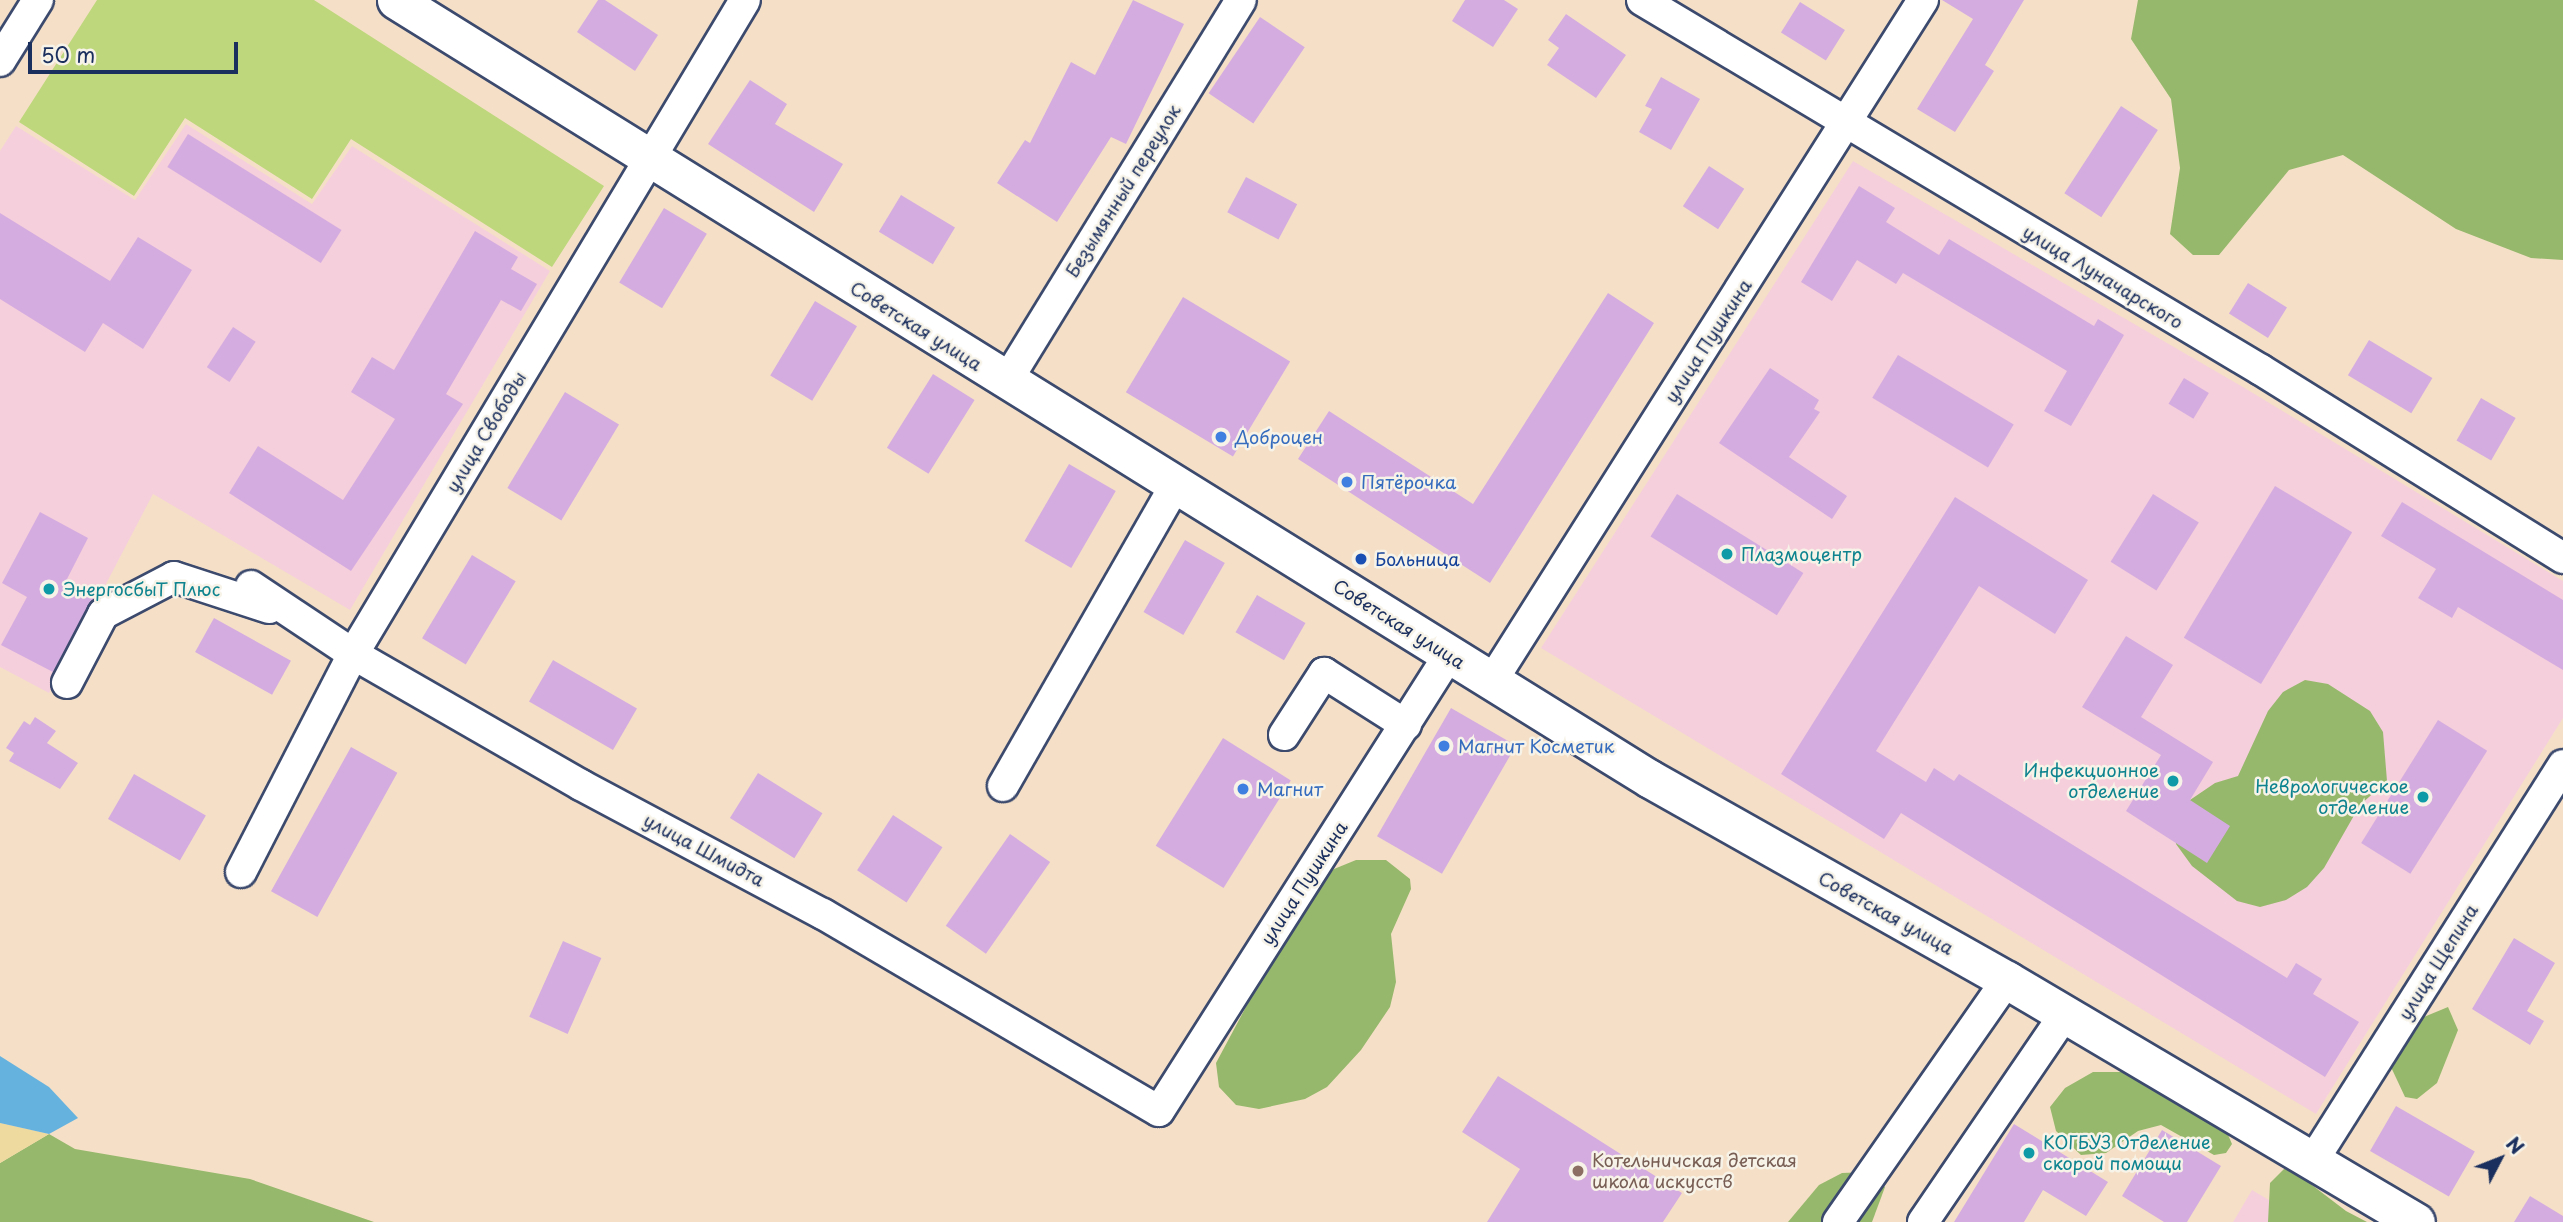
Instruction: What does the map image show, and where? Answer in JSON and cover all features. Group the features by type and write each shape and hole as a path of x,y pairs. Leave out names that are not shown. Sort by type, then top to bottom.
{"main road":[{"name":"Советская улица","path":"396,0 650,161 1650,779 2007,980 2063,1017 2314,1159 2416,1222"}],"street":[{"path":"0,61 38,0"},
{"name":"улица Свободы","path":"241,872 353,654 746,0"},
{"name":"Безымянный переулок","path":"1006,382 1241,0"},
{"name":"улица Луначарского","path":"1642,0 1846,125 2261,370 2563,558"},
{"name":"улица Пушкина","path":"1492,681 1923,0"},
{"path":"1003,786 1175,486"},
{"path":"67,683 103,614 174,577 240,595 302,622"},
{"name":"улица Шмидта","path":"251,586 353,654 581,785 823,914 1159,1111"},
{"name":"улица Пушкина","path":"1159,1111 1449,654"},
{"path":"1284,735 1324,673 1406,725"},
{"name":"улица Щепина","path":"2314,1159 2563,765"},
{"path":"1838,1222 2007,980"},
{"path":"1923,1222 2063,1017"}],"shaded area":[{"path":"186,124 312,204 352,146 550,271 350,610 153,494 49,693 0,667 0,151 16,126 135,200"},
{"path":"1853,161 2243,387 2563,581 2563,718 2316,1114 1541,648"},
{"path":"2252,1190 2306,1222 2233,1222"}],"green space":[{"path":"97,0 314,0 604,186 552,267 351,139 312,199 185,118 134,196 19,122"},
{"path":"2138,0 2563,0 2563,260 2531,258 2456,229 2343,155 2289,170 2219,255 2193,255 2170,234 2180,168 2171,99 2131,39"},
{"path":"2305,680 2328,684 2370,711 2383,732 2387,781 2360,805 2324,868 2307,887 2286,900 2260,907 2237,901 2192,866 2176,844 2174,819 2190,800 2215,783 2238,776 2268,711 2283,692"},
{"path":"1356,860 1386,860 1410,879 1411,889 1391,934 1396,982 1390,1007 1361,1050 1327,1087 1305,1099 1259,1109 1236,1105 1219,1087 1216,1063 1301,904 1334,869"},
{"path":"2448,1007 2458,1030 2437,1083 2417,1099 2405,1097 2390,1065 2419,1019"},
{"path":"2093,1072 2127,1072 2226,1130 2232,1144 2226,1153 2214,1155 2161,1125 2138,1131 2106,1153 2081,1155 2056,1131 2050,1107 2065,1088"},
{"path":"49,1134 75,1149 250,1179 374,1222 0,1222 0,1163"},
{"path":"2287,1166 2346,1211 2367,1222 2268,1222 2270,1183"},
{"path":"1867,1172 1885,1187 1872,1222 1788,1222 1819,1185 1842,1173"}],"sand":[{"path":"0,1123 49,1134 0,1163"}],"water":[{"path":"0,1056 49,1087 78,1118 49,1134 0,1123"}],"building":[{"path":"598,0 605,0 658,35 635,71 577,32"},
{"path":"1133,0 1184,24 1126,144 1111,137 1057,222 997,183 1025,140 1030,143 1071,62 1095,75"},
{"path":"1465,0 1504,0 1518,9 1493,47 1452,21"},
{"path":"1942,0 2024,0 1985,65 1994,71 1955,132 1917,109 1973,19"},
{"path":"1800,2 1845,30 1826,61 1781,33"},
{"path":"1566,14 1626,55 1596,98 1547,65 1559,48 1548,40"},
{"path":"1260,17 1305,47 1253,123 1209,93"},
{"path":"1661,77 1700,99 1671,150 1639,132 1652,109 1645,106"},
{"path":"750,80 787,104 775,124 843,164 814,212 708,144"},
{"path":"2121,106 2158,130 2101,217 2064,193"},
{"path":"188,134 341,230 321,263 167,167"},
{"path":"1709,166 1744,189 1718,229 1683,206"},
{"path":"1246,177 1297,204 1278,240 1227,212"},
{"path":"1859,186 1895,208 1886,222 1939,255 1949,239 2094,326 2098,319 2124,335 2071,426 2044,411 2067,371 1903,273 1896,284 1857,260 1832,301 1801,282"},
{"path":"901,195 955,227 933,264 879,232"},
{"path":"664,208 707,234 662,308 619,283"},
{"path":"0,213 110,281 138,237 192,270 143,349 103,323 85,352 0,299"},
{"path":"475,231 518,257 511,269 537,284 521,311 501,300 446,394 463,404 351,571 229,493 258,446 343,500 395,419 351,392 372,357 394,370"},
{"path":"2248,283 2287,307 2268,338 2229,314"},
{"path":"1608,293 1654,323 1490,583 1298,459 1329,411 1473,504"},
{"path":"1183,297 1290,361 1233,457 1126,392"},
{"path":"815,301 857,326 812,401 770,376"},
{"path":"233,327 256,342 230,382 207,367"},
{"path":"2369,340 2432,378 2411,413 2348,375"},
{"path":"1898,355 2014,425 1988,467 1872,398"},
{"path":"1770,368 1819,400 1814,409 1820,412 1789,457 1847,496 1832,519 1719,443"},
{"path":"933,374 975,400 928,474 887,448"},
{"path":"2184,378 2209,393 2193,419 2169,404"},
{"path":"565,392 619,424 561,520 507,488"},
{"path":"2481,398 2516,418 2491,460 2456,440"},
{"path":"1069,464 1116,491 1071,568 1024,541"},
{"path":"2275,486 2352,532 2261,684 2184,638"},
{"name":"Плазмоцентр","path":"1677,494 1803,573 1777,615 1651,536"},
{"path":"2153,494 2199,523 2156,590 2111,562"},
{"path":"1955,497 2088,580 2055,634 1979,586 1876,751 1926,782 1934,768 1954,781 1959,774 2287,978 2296,963 2322,979 2313,994 2359,1022 2325,1077 1901,813 1884,839 1781,774"},
{"path":"2402,502 2563,600 2563,670 2458,607 2452,618 2418,598 2436,569 2381,536"},
{"name":"ЭнергосбыТ Плюс","path":"40,512 88,538 67,579 96,594 53,672 1,645 27,597 2,583"},
{"path":"1185,540 1225,563 1183,635 1144,612"},
{"path":"472,555 516,581 466,664 422,638"},
{"path":"1257,595 1305,623 1284,660 1236,632"},
{"path":"214,618 291,661 272,695 195,652"},
{"path":"2126,636 2173,665 2141,717 2213,762 2190,800 2230,826 2207,863 2126,811 2161,755 2082,707"},
{"path":"553,660 637,708 613,750 529,702"},
{"path":"1451,708 1516,745 1442,874 1377,836"},
{"path":"35,717 56,731 47,743 78,763 60,789 9,761 14,753 6,748 24,721 30,725"},
{"name":"Неврологическое отделение","path":"2438,720 2487,751 2410,874 2361,843"},
{"path":"1223,738 1291,780 1224,888 1156,846"},
{"path":"351,747 397,773 317,917 271,891"},
{"path":"758,773 822,813 794,858 730,818"},
{"path":"134,774 206,816 180,861 108,819"},
{"path":"893,815 942,847 907,902 857,870"},
{"path":"1010,834 1050,862 986,954 946,926"},
{"path":"2514,938 2555,963 2527,1011 2544,1021 2530,1045 2472,1009"},
{"path":"563,941 601,958 568,1034 529,1017"},
{"path":"1498,1076 1682,1193 1663,1222 1487,1222 1520,1169 1462,1132"},
{"path":"2396,1106 2475,1152 2449,1197 2370,1151"},
{"name":"КОГБУЗ Отделение скорой помощи","path":"2014,1124 2108,1182 2086,1216 2043,1190 2024,1222 1954,1222"},
{"path":"2162,1130 2221,1166 2187,1222 2164,1222 2122,1196"},
{"path":"2530,1196 2563,1216 2563,1222 2514,1222"}],"place":[{"name":"Доброцен","path":"1221,437"},
{"name":"Пятёрочка","path":"1347,482"},
{"name":"Плазмоцентр","path":"1727,554"},
{"name":"Больница","path":"1361,559"},
{"name":"ЭнергосбыТ Плюс","path":"49,589"},
{"name":"Магнит Косметик","path":"1444,746"},
{"name":"Инфекционное отделение","path":"2173,781"},
{"name":"Магнит","path":"1243,789"},
{"name":"Неврологическое отделение","path":"2423,797"},
{"name":"КОГБУЗ Отделение скорой помощи","path":"2029,1153"},
{"name":"Котельничская детская школа искусств","path":"1578,1171"}]}
